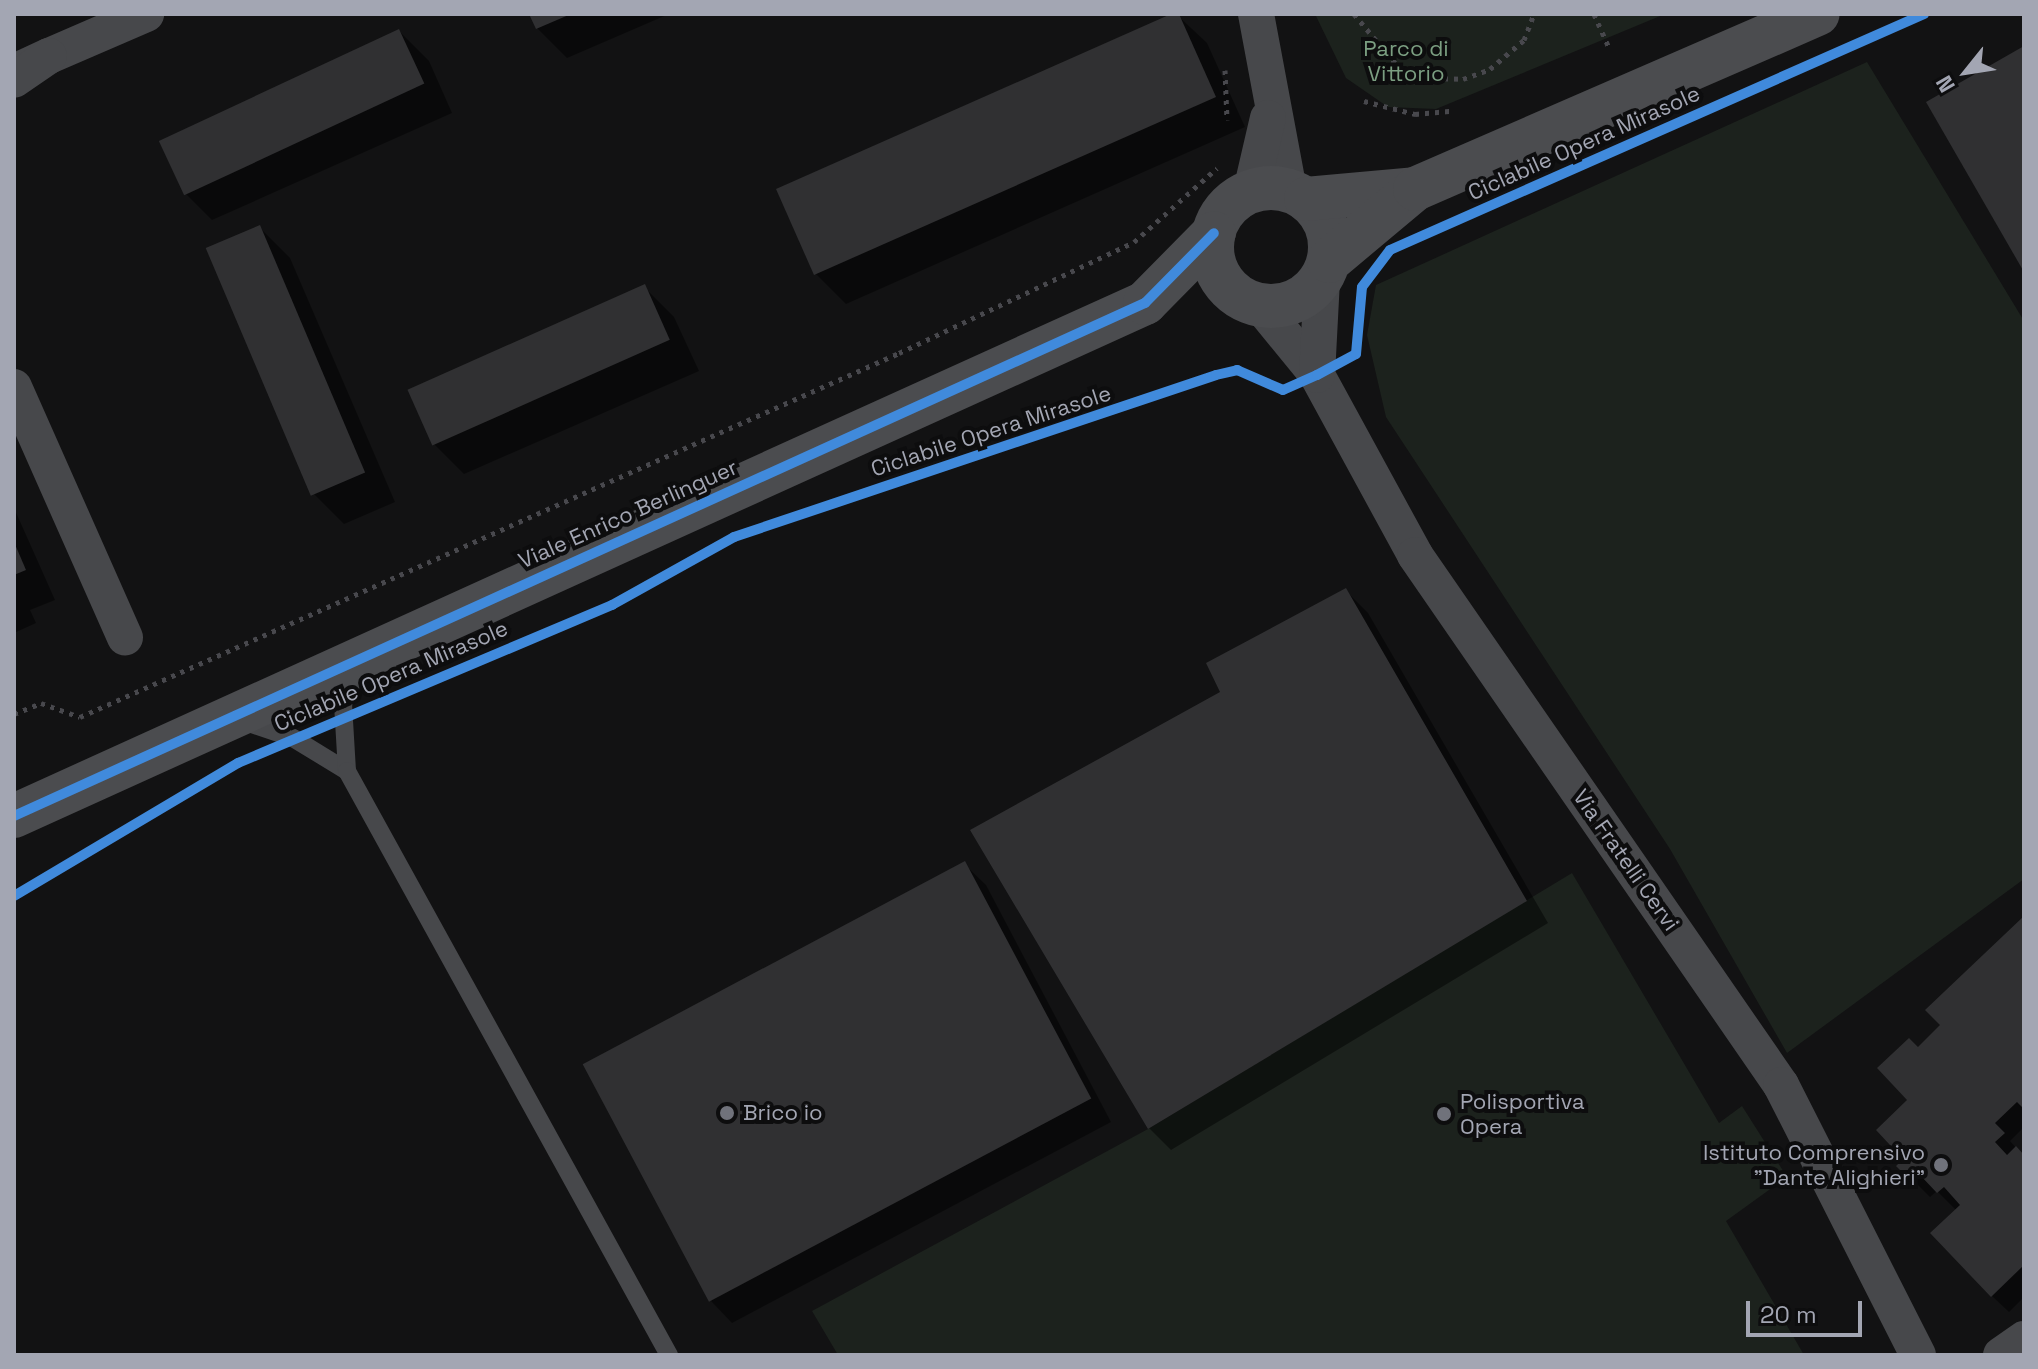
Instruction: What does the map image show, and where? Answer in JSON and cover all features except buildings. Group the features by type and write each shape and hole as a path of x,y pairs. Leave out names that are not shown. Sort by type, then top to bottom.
{"street":[{"path":"14,72 146,14"},
{"path":"1256,14 1282,194 1327,227 1317,375"},
{"path":"1415,189 1282,194 1228,208 1214,233 1221,278 1252,302 1296,301 1326,269 1415,189 1818,14"},
{"path":"14,80 49,56"},
{"name":"Viale Enrico Berlinguer","path":"22,808 1145,303 1214,233"},
{"name":"Viale Enrico Berlinguer","path":"1145,303 1252,302"},
{"name":"Via Fratelli Cervi","path":"1252,302 1317,375 1415,555 1781,1085 1918,1355"},
{"path":"14,387 125,637"},
{"path":"2001,1355 2024,1339"}],"lane":[{"path":"366,654 343,704 347,771 669,1355"},
{"path":"225,718 293,738 347,771"}],"path":[{"path":"1354,14 1401,70 1424,78 1463,79 1490,69 1524,40 1534,14"},
{"path":"1594,14 1609,48"},
{"path":"1364,101 1415,114 1452,111"},
{"path":"1227,113 1227,130"},
{"path":"14,714 41,703 80,717 899,353 1134,242 1209,179 1222,156"}],"green space":[{"name":"Parco di Vittorio","path":"1315,14 1665,14 1436,109 1388,107 1346,78"},
{"path":"1867,62 2024,321 2024,879 1787,1053 1670,849 1386,417 1367,335 1376,285"},
{"name":"Polisportiva Opera","path":"1572,873 1719,1123 1742,1106 1787,1177 1726,1221 1804,1355 838,1355 812,1311 1148,1129"}],"cycle path":[{"name":"Ciclabile Opera Mirasole","path":"14,896 238,763 612,605 734,537 1216,375 1237,370 1283,390 1317,375 1356,354 1362,287 1390,250 1924,14"},
{"name":"Ciclabile Opera Mirasole","path":"14,816 1145,303 1214,233"}],"place":[{"name":"Brico io","path":"727,1113"},
{"name":"Polisportiva Opera","path":"1444,1114"},
{"name":"Istituto Comprensivo \"Dante Alighieri\"","path":"1941,1165"}]}
